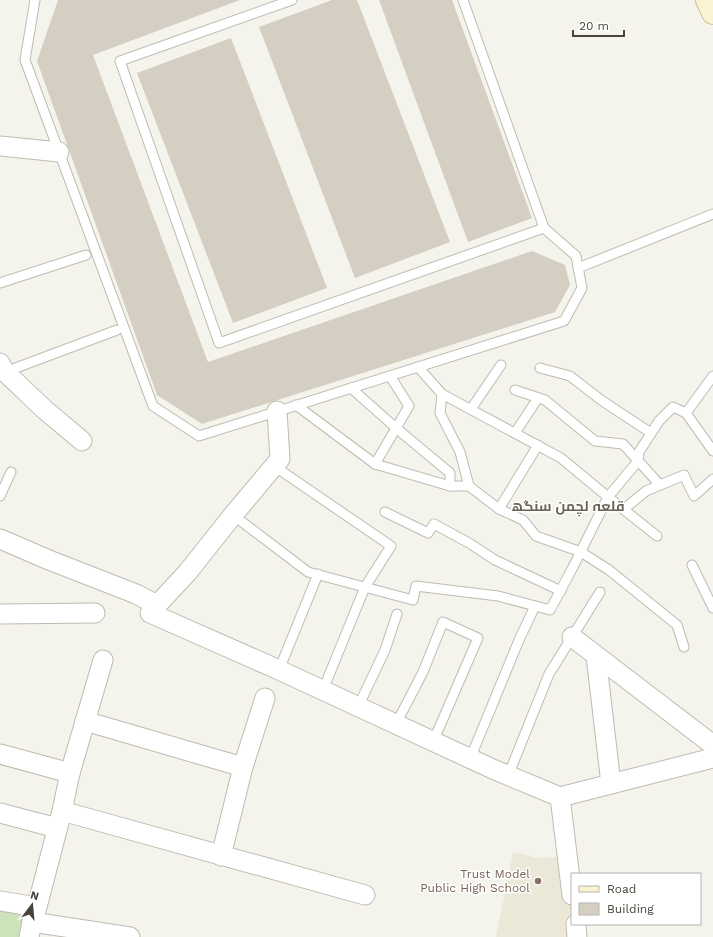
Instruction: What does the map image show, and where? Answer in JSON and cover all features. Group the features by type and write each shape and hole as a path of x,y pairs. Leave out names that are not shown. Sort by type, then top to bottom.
{"main road":[{"path":"707,0 713,14"}],"street":[{"path":"0,146 59,152"},
{"path":"3,367 44,409 82,441"},
{"path":"277,411 280,459 187,573 150,613 323,690 470,759 560,797 713,758"},
{"path":"0,539 136,594 157,605"},
{"path":"0,614 95,613"},
{"path":"572,637 713,745"},
{"path":"596,656 611,784"},
{"path":"33,922 60,819 70,773 103,660"},
{"path":"221,856 243,767 265,698"},
{"path":"85,721 243,767"},
{"path":"0,754 70,773"},
{"path":"560,797 571,887"},
{"path":"0,813 60,819 221,856 365,895"},
{"path":"0,901 33,922 120,936"},
{"path":"576,925 577,937"}],"lane":[{"path":"35,0 25,60 153,406 199,436 564,321 582,288 576,256 544,228 464,0"},
{"path":"292,0 120,61 219,343 544,228"},
{"path":"578,268 713,214"},
{"path":"0,283 86,255"},
{"path":"3,367 117,330"},
{"path":"471,409 501,365"},
{"path":"418,367 442,394 561,458 657,536"},
{"path":"540,368 570,376 601,400 651,433"},
{"path":"375,464 409,406 390,376"},
{"path":"686,414 713,376"},
{"path":"351,388 450,473 450,486"},
{"path":"515,390 545,400 595,441 623,444 660,485"},
{"path":"442,394 440,413 460,452 469,486"},
{"path":"515,433 538,398"},
{"path":"296,405 375,464 450,486 469,486 499,509 523,520 536,536 580,552 609,570 677,625 684,647"},
{"path":"233,515 308,572 413,600 416,586 498,596 550,610 608,497 638,461 639,452 651,433 659,421 673,407 686,414 713,451"},
{"path":"499,509 538,445"},
{"path":"274,466 391,546 365,587 323,690"},
{"path":"0,496 11,472"},
{"path":"624,509 646,491 684,475 694,496 713,479"},
{"path":"385,512 428,533 434,524 469,543 495,560 561,591"},
{"path":"692,565 713,608"},
{"path":"279,670 318,574"},
{"path":"508,776 549,674 600,592"},
{"path":"470,759 519,640 535,606"},
{"path":"358,707 385,650 397,614"},
{"path":"396,724 423,672 443,622 478,638 433,742"}],"shaded area":[{"name":"Trust Model Public High School","path":"513,852 538,858 567,856 571,894 571,925 575,937 496,937"}],"green space":[{"path":"0,910 25,916 21,937 0,937"}],"building":[{"path":"58,0 240,0 93,55 208,362 532,251 565,265 570,285 555,312 202,424 157,395 37,61"},
{"path":"332,0 357,0 450,242 355,278 259,27"},
{"path":"379,0 452,0 532,218 468,242"},
{"path":"231,38 327,288 233,323 137,73"}],"place":[{"name":"Trust Model Public High School","path":"538,881"}],"district":[{"name":"قلعہ لچمن سنگھ","path":"568,506"}]}
